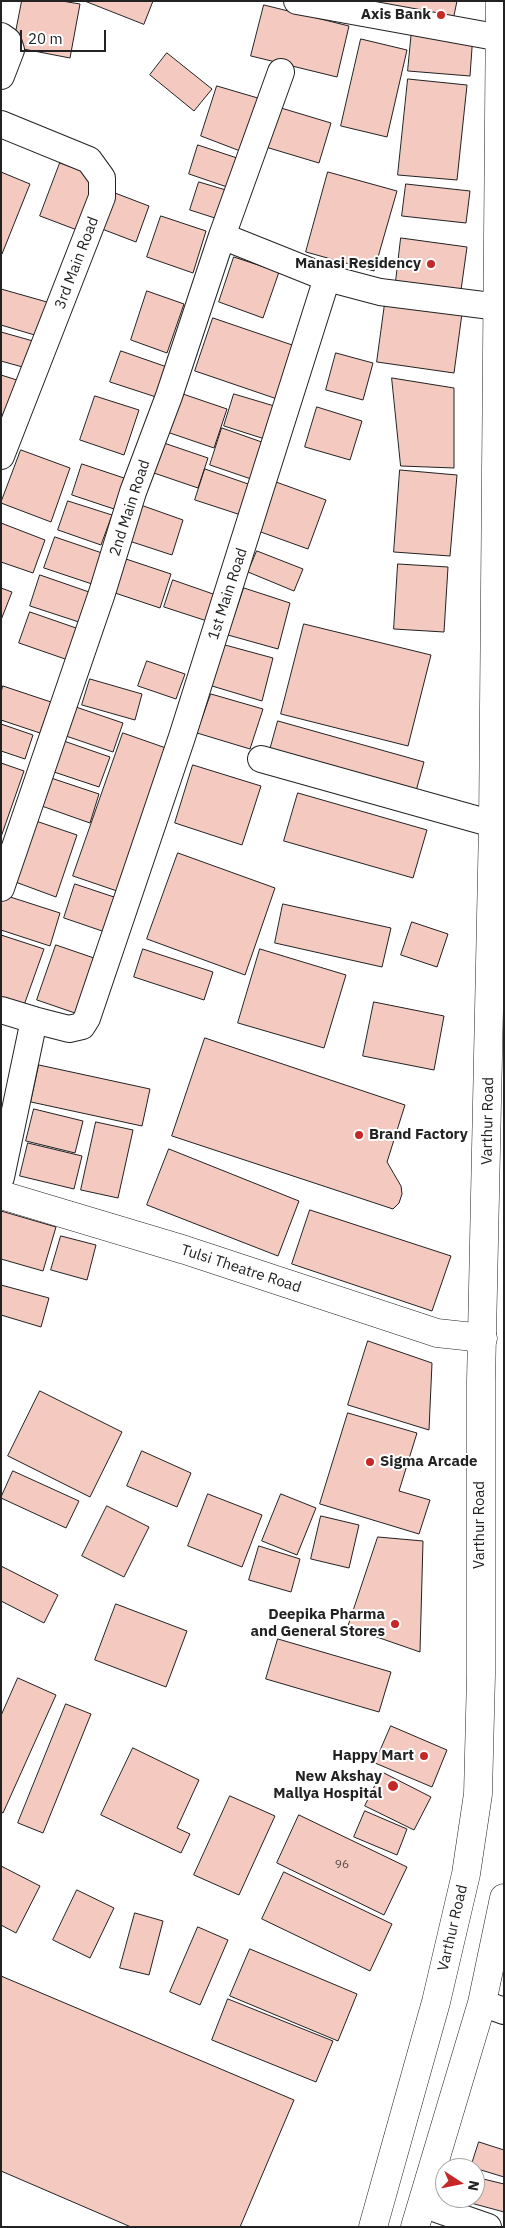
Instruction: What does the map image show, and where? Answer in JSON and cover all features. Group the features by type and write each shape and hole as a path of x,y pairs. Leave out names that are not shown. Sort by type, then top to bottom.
{"main road":[{"name":"Varthur Road","path":"373,2227 436,2002 466,1874 478,1794 483,1338 499,550 500,1"},
{"name":"Tulsi Theatre Road","path":"1,1195 185,1250 437,1332 483,1338"},
{"path":"418,2215 493,2007 504,1898"}],"street":[{"path":"297,1 501,38"},
{"path":"1,76 6,43"},
{"name":"2nd Main Road","path":"1,888 102,593 134,492 169,396 222,236 281,72"},
{"name":"3rd Main Road","path":"1,124 89,160 102,178 102,197 1,456"},
{"path":"222,236 328,278 380,292 499,307"},
{"name":"1st Main Road","path":"34,1020 69,1029 82,1026 87,1018 182,737 328,278"},
{"path":"262,759 494,824"},
{"path":"1,1010 34,1020 1,1176"},
{"path":"418,2215 488,2227"}],"building":[{"path":"22,1 62,1 80,4 70,58 13,47"},
{"path":"85,1 153,1 144,24"},
{"path":"374,1 457,1 452,25 373,9"},
{"path":"264,5 349,26 337,77 251,56"},
{"path":"412,29 473,34 470,76 408,71"},
{"path":"361,39 407,50 387,137 341,126"},
{"path":"167,53 212,89 194,111 150,75"},
{"path":"408,79 467,85 457,180 398,175"},
{"path":"217,86 268,101 248,154 201,136"},
{"path":"271,105 331,123 319,163 259,145"},
{"path":"198,145 243,160 233,189 189,174"},
{"path":"60,163 96,176 77,230 40,216"},
{"path":"1,172 30,184 2,254 1,254"},
{"path":"328,172 397,191 374,271 306,252"},
{"path":"199,182 226,190 218,219 190,210"},
{"path":"406,184 470,191 466,223 402,216"},
{"path":"115,193 149,206 136,242 102,229"},
{"path":"161,216 206,231 193,273 147,257"},
{"name":"Manasi Residency","path":"401,238 467,247 461,290 396,281"},
{"path":"234,257 279,272 263,318 219,302"},
{"path":"1,289 47,302 38,336 1,325"},
{"path":"147,291 184,304 167,353 131,340"},
{"path":"386,296 463,306 454,373 377,362"},
{"path":"213,318 301,348 283,401 195,371"},
{"path":"1,332 33,341 26,368 1,361"},
{"path":"121,351 167,367 156,397 110,382"},
{"path":"336,353 373,363 363,400 326,390"},
{"path":"1,375 17,380 1,429"},
{"path":"392,378 454,388 454,468 401,466"},
{"path":"177,392 227,409 214,448 164,431"},
{"path":"234,394 281,408 271,441 224,426"},
{"path":"95,396 139,410 124,455 80,440"},
{"path":"317,407 362,421 350,460 305,447"},
{"path":"222,428 273,446 260,482 210,465"},
{"path":"158,441 208,458 198,488 148,471"},
{"path":"21,450 70,468 51,522 1,503"},
{"path":"82,464 130,480 120,511 72,495"},
{"path":"205,469 251,485 241,515 195,500"},
{"path":"400,470 457,475 450,556 394,552"},
{"path":"276,482 326,500 308,549 258,531"},
{"path":"68,501 112,515 101,545 58,530"},
{"path":"135,503 183,520 172,555 123,539"},
{"path":"1,523 45,540 33,573 1,562"},
{"path":"55,537 102,553 92,584 44,568"},
{"path":"257,551 303,569 294,591 248,572"},
{"path":"120,557 171,574 160,608 109,591"},
{"path":"398,564 448,567 444,632 394,629"},
{"path":"40,575 92,593 82,623 30,606"},
{"path":"173,580 216,595 207,621 164,607"},
{"path":"1,588 12,592 1,620"},
{"path":"244,588 290,603 278,649 228,635"},
{"path":"30,612 79,629 68,660 19,643"},
{"path":"304,624 431,655 408,746 281,714"},
{"path":"225,645 273,658 262,701 212,686"},
{"path":"147,661 185,674 176,699 138,686"},
{"path":"90,679 142,694 135,720 82,705"},
{"path":"3,686 51,702 40,733 1,720 1,693"},
{"path":"211,694 263,709 250,749 197,733"},
{"path":"67,704 123,723 113,752 57,733"},
{"path":"278,721 424,762 416,791 270,750"},
{"path":"1,724 33,735 25,759 1,751"},
{"path":"123,733 166,748 117,891 73,876"},
{"path":"58,739 110,757 99,787 48,770"},
{"path":"1,763 24,771 1,837"},
{"path":"193,765 261,786 242,845 175,823"},
{"path":"45,776 99,794 90,823 36,804"},
{"path":"298,793 427,830 413,878 284,841"},
{"path":"30,819 77,835 56,897 10,880"},
{"path":"178,853 275,888 245,975 147,939"},
{"path":"75,884 120,899 108,933 64,918"},
{"path":"4,895 60,913 50,946 1,930 1,904"},
{"path":"283,904 391,928 382,967 275,943"},
{"path":"412,922 448,934 437,967 401,955"},
{"path":"1,935 44,949 23,1008 1,1001"},
{"path":"56,945 94,958 75,1013 37,1000"},
{"path":"143,949 213,972 204,1000 134,977"},
{"path":"260,949 346,975 324,1048 238,1023"},
{"path":"374,1002 444,1016 434,1070 363,1056"},
{"path":"205,1038 405,1105 387,1162 401,1186 402,1194 399,1203 393,1209 172,1136"},
{"path":"39,1065 150,1089 142,1126 31,1102"},
{"path":"34,1109 83,1121 75,1153 26,1141"},
{"path":"96,1122 133,1130 118,1198 81,1190"},
{"path":"28,1143 82,1156 74,1189 20,1176"},
{"path":"169,1149 299,1201 278,1256 147,1205"},
{"path":"310,1210 451,1256 432,1311 292,1264"},
{"path":"1,1211 56,1227 43,1271 1,1259"},
{"path":"61,1236 96,1245 87,1280 51,1270"},
{"path":"1,1285 49,1298 41,1327 1,1315"},
{"path":"368,1341 432,1363 429,1430 348,1405"},
{"path":"40,1391 122,1432 90,1497 8,1456"},
{"name":"Sigma Arcade","path":"348,1413 417,1433 399,1491 430,1500 419,1534 320,1504"},
{"path":"142,1451 191,1473 177,1507 127,1486"},
{"path":"13,1471 79,1501 66,1528 1,1498"},
{"path":"208,1494 262,1515 242,1567 188,1546"},
{"path":"281,1494 316,1508 297,1555 262,1541"},
{"path":"107,1506 149,1527 124,1577 82,1556"},
{"path":"321,1516 359,1525 349,1568 311,1559"},
{"path":"378,1537 423,1541 420,1652 348,1627"},
{"path":"259,1546 300,1559 291,1592 249,1580"},
{"path":"1,1566 58,1595 44,1623 1,1601"},
{"path":"116,1604 187,1631 166,1687 95,1660"},
{"path":"278,1639 391,1672 379,1712 266,1679"},
{"path":"18,1678 56,1695 3,1813 1,1812 1,1716"},
{"path":"66,1704 91,1714 43,1833 18,1823"},
{"path":"391,1726 447,1750 432,1787 375,1763"},
{"path":"133,1748 199,1780 177,1828 190,1834 181,1853 101,1815"},
{"path":"382,1772 431,1797 414,1830 365,1806"},
{"path":"230,1796 275,1816 239,1895 194,1875"},
{"path":"365,1811 407,1829 397,1855 354,1837"},
{"path":"299,1815 407,1867 384,1915 277,1863"},
{"path":"1,1866 40,1886 16,1933 1,1925"},
{"path":"284,1872 392,1924 370,1971 262,1919"},
{"path":"77,1890 114,1908 90,1958 53,1940"},
{"path":"135,1913 163,1921 149,1975 120,1968"},
{"path":"198,1927 228,1940 200,2005 170,1992"},
{"path":"250,1949 357,1994 338,2041 230,1996"},
{"path":"1,1976 294,2100 240,2227 131,2227 1,2171"},
{"path":"228,1999 333,2041 316,2082 212,2040"},
{"path":"479,2142 504,2150 504,2177 485,2171 485,2158 474,2158"},
{"path":"485,2179 504,2184 504,2212 485,2207"}],"place":[{"name":"Axis Bank","path":"441,15"},
{"name":"Manasi Residency","path":"431,264"},
{"name":"Brand Factory","path":"359,1135"},
{"name":"Sigma Arcade","path":"370,1462"},
{"name":"Deepika Pharma and General Stores","path":"395,1624"},
{"name":"Happy Mart","path":"424,1756"},
{"name":"New Akshay Mallya Hospital","path":"393,1786"}]}
